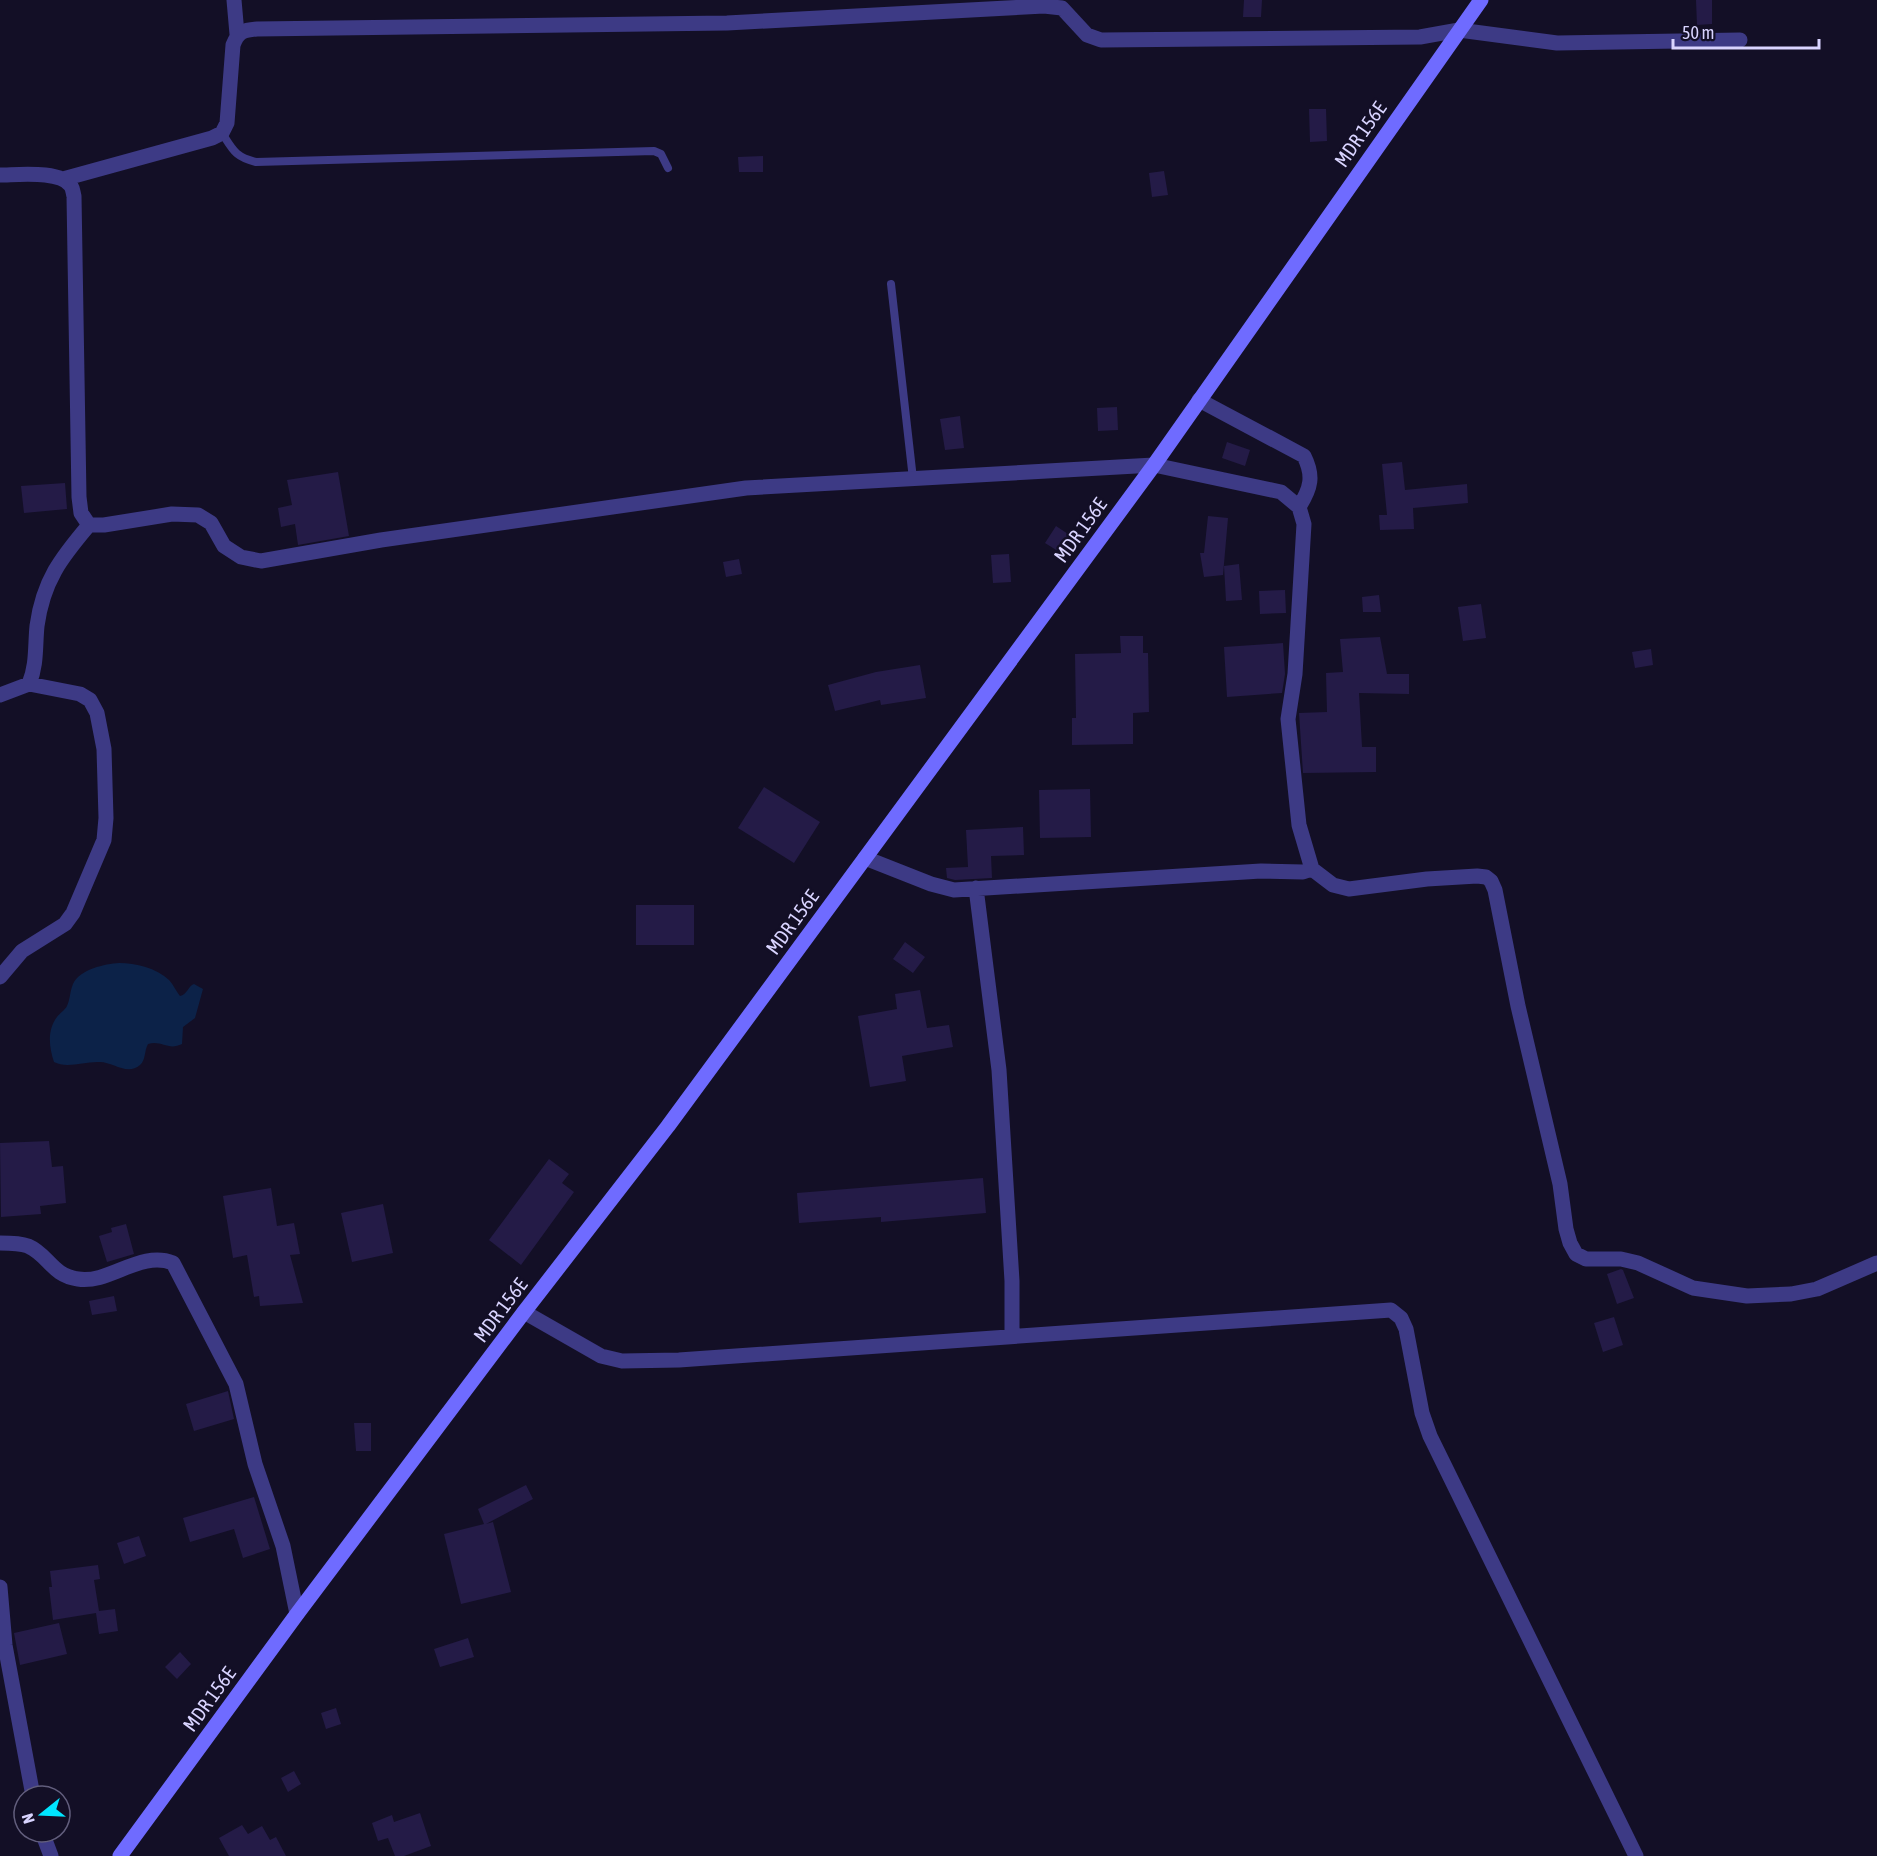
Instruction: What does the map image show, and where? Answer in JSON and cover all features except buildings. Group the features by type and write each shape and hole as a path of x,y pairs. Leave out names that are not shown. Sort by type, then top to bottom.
{"main road":[{"name":"MDR 156E","path":"120,1856 297,1614 524,1312 668,1126 1154,465 1481,0"}],"street":[{"path":"63,179 212,138 222,133 227,123 233,45 237,34 234,0"},
{"path":"237,34 245,30 256,29 727,23 1044,6 1062,8 1087,35 1101,40 1420,37 1459,30 1557,43 1740,40"},
{"path":"0,175 51,175 71,185 74,196 79,497 81,513 89,525"},
{"path":"1199,400 1304,456 1310,468 1310,483 1307,495 1299,507"},
{"path":"29,684 35,670 37,624 48,581 61,558 89,525 104,525 172,514 198,515 211,523 224,546 241,557 261,561 381,540 724,491 1154,465 1281,492 1299,507 1304,524 1295,674 1288,719 1299,825 1312,869 1333,885 1349,889 1427,879 1477,876 1486,877 1491,881 1495,890 1518,1006 1560,1184 1566,1229 1576,1254 1586,1259 1621,1259 1638,1263 1693,1288 1747,1296 1791,1294 1817,1289 1877,1263"},
{"path":"0,695 29,684 80,694 90,700 97,713 104,749 106,818 104,840 74,913 65,924 22,951 0,977"},
{"path":"865,858 931,884 954,890 1261,871 1303,872 1312,869"},
{"path":"975,888 999,1070 1012,1281 1012,1336"},
{"path":"0,1243 27,1245 40,1254 57,1273 79,1280 107,1275 142,1262 162,1259 173,1263 236,1384 255,1464 283,1546 297,1614"},
{"path":"524,1312 601,1356 622,1361 679,1360 1391,1310 1401,1318 1406,1329 1422,1413 1430,1436 1636,1856"},
{"path":"0,1587 5,1646 31,1784"}],"lane":[{"path":"222,133 234,153 243,159 256,162 654,150 661,154 668,168"},
{"path":"891,284 913,479"}],"water":[{"path":"119,963 139,965 158,972 169,980 180,996 194,984 203,989 195,1018 183,1027 182,1044 173,1046 148,1044 142,1063 130,1069 100,1062 65,1065 54,1062 50,1033 57,1017 67,1006 76,979 100,966"}]}
